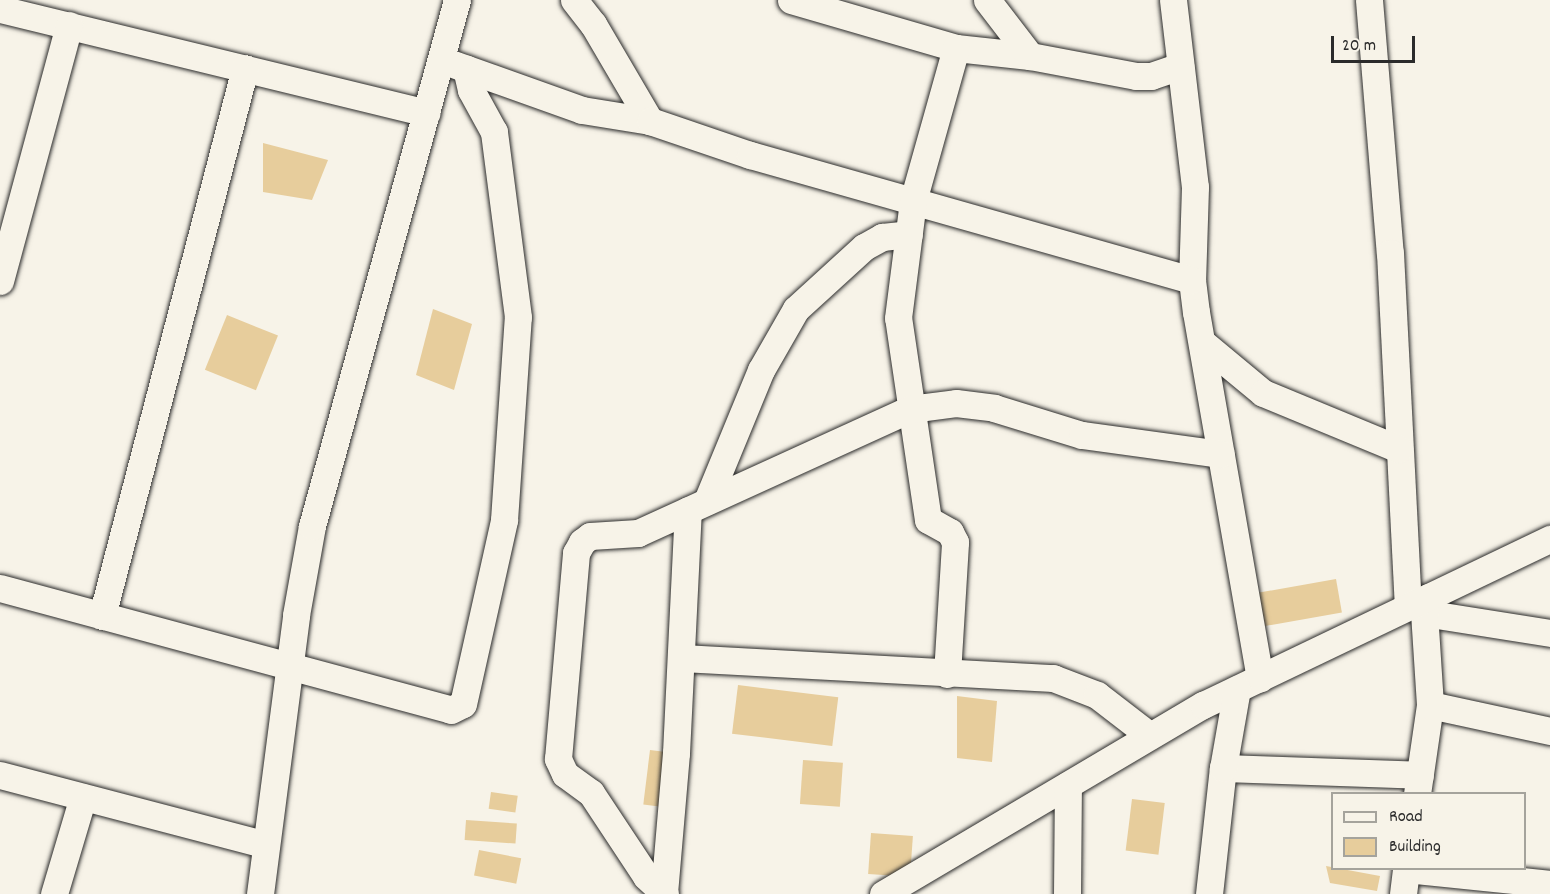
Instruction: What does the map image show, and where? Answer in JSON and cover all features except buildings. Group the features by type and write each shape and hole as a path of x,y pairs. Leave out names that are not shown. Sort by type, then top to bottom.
{"street":[{"path":"260,894 289,668 312,526 457,0"},
{"path":"573,0 593,24 650,121"},
{"path":"791,0 956,48 1030,56 1136,76 1150,76 1180,66"},
{"path":"987,0 1030,56"},
{"path":"1173,0 1195,187 1192,280 1221,454 1249,683 1223,768 1209,894"},
{"path":"1223,768 1418,784 1430,705 1420,605 1399,449 1390,253 1370,0"},
{"path":"0,9 426,113"},
{"path":"0,281 69,25"},
{"path":"947,674 955,542 950,532 928,520 898,318 913,201 956,48"},
{"path":"440,60 582,110 650,121 750,155 1192,280"},
{"path":"102,616 245,68"},
{"path":"0,588 451,711 463,704 504,520 518,317 494,132 471,90 466,69"},
{"path":"664,893 682,658 698,506 761,370 796,309 864,247 882,237 909,234"},
{"path":"1204,344 1263,393 1399,449"},
{"path":"664,893 646,876 591,793 565,774 558,759 578,548 590,536 638,533 910,409 956,403 994,408 1082,435 1221,454"},
{"path":"883,894 1149,735 1249,683 1545,545"},
{"path":"1420,605 1550,633"},
{"path":"682,658 1053,678 1097,695 1149,735"},
{"path":"1430,705 1550,731"},
{"path":"0,775 266,845"},
{"path":"1067,894 1068,785"},
{"path":"54,894 83,797"},
{"path":"1403,894 1406,870"},
{"path":"1416,870 1550,884"}]}
